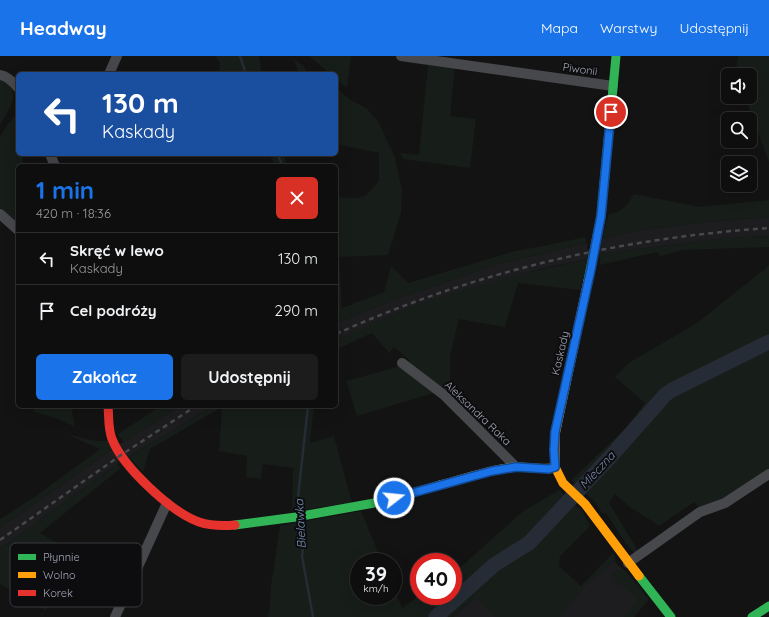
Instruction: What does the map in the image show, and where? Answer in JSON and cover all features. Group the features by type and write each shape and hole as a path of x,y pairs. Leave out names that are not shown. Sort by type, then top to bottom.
{"street":[{"path":"110,72 117,56"},
{"name":"Piwonii","path":"401,56 613,86"},
{"name":"Kaskady","path":"616,56 601,216 591,269 555,432 555,467 563,483 585,504 628,562 672,617"},
{"path":"0,75 3,75 16,86"},
{"path":"0,214 16,228"},
{"name":"Aleksandra Raka","path":"402,363 444,395 516,467"},
{"path":"108,408 112,438 125,460 167,503 195,521 218,525 234,525 299,516 380,502 492,471 516,467 549,469 555,467"},
{"path":"628,562 700,512 725,503 769,474"},
{"path":"142,558 167,503"},
{"path":"752,617 769,606"},
{"path":"115,617 120,607"}],"shaded area":[{"path":"216,56 259,56 262,72 218,72 220,63"},
{"path":"309,56 351,56 347,88 338,81 338,72 328,72"},
{"path":"738,56 769,56 769,162 757,130 757,112 751,112 748,104 757,104 757,68 736,68"},
{"path":"294,59 304,66 307,72 298,72"},
{"path":"428,65 455,68 450,116 476,119 470,168 403,159 400,153 419,155"},
{"path":"0,79 12,89 13,100 0,125"},
{"path":"338,90 351,100 367,109 378,121 395,158 402,191 401,213 388,255 339,257 342,308 384,292 391,266 408,283 515,251 585,237 587,243 498,264 391,301 338,322 338,197 355,198 365,196 379,181 379,153 338,144"},
{"path":"16,114 16,156 23,156 22,164 16,164 15,221 0,208 0,137 7,125"},
{"path":"270,156 284,156 287,164 274,164"},
{"path":"634,194 700,207 769,200 769,217 705,222 642,230 602,238 609,214 624,208"},
{"path":"769,217 769,236 724,238 599,254 602,238 642,230 705,222"},
{"path":"769,236 769,247 683,250 660,256 657,252 600,265 599,254 724,238"},
{"path":"587,243 589,259 548,267 412,307 338,339 338,322 391,301 498,264"},
{"path":"589,259 580,290 518,283 505,327 459,319 450,356 450,397 437,392 357,416 346,381 401,366 410,361 394,347 389,353 372,333 338,349 338,339 402,311 434,299 477,286"},
{"path":"769,265 769,469 726,498 700,509 694,502 659,526 631,508 615,494 609,503 637,549 635,554 624,541 606,513 602,513 595,502 572,481 573,478 623,431 645,403 615,377 630,362 697,323"},
{"path":"35,408 71,408 75,427 56,418 34,412"},
{"path":"158,408 178,408 123,442 118,434"},
{"path":"178,408 210,408 117,464 0,549 0,528 123,442"},
{"path":"210,408 220,408 150,449 143,472 129,457"},
{"path":"222,408 314,408 310,443 334,436 352,503 292,511 293,468 263,464 261,479 246,477 247,456 219,451"},
{"path":"66,434 96,441 108,441 113,449 0,528 0,519 36,496 100,449"},
{"path":"117,464 121,468 40,533 57,543 10,543 10,590 0,584 0,549"},
{"path":"559,490 583,512 590,526 560,556 559,566 581,586 613,553 615,557 615,561 584,587 560,617 495,617 476,597 452,617 268,617 280,526 361,511 378,553 350,553 350,605 401,605 402,608 410,602 410,605 462,605 462,566 522,512"},
{"path":"613,553 615,562 628,574 648,600 634,617 555,617"},
{"path":"617,570 626,571 649,599 634,617 624,617 638,600 619,583 617,585 611,580 611,576"},
{"path":"483,591 510,617 452,617"},
{"path":"41,607 48,607 46,610"}],"waterway":[{"name":"Bielawka","path":"240,56 245,72"},
{"name":"Bielawka","path":"278,156 282,164"},
{"name":"Mleczna","path":"436,617 494,565 529,543 611,456 665,395 672,390 769,342"},
{"name":"Bielawka","path":"298,513 298,497 308,408"},
{"name":"Bielawka","path":"299,522 303,532 300,544 303,548 302,556 313,617"}],"railway":[{"path":"338,333 388,312 440,293 494,276 548,262 658,240 769,228"},
{"path":"0,540 121,455 193,408"}],"traffic: fast":[{"path":"588,281 601,216 616,56"},
{"path":"235,525 296,517 380,502 440,485"},
{"path":"639,576 671,617"},
{"path":"752,617 769,606"}],"traffic: slow":[{"path":"588,281 555,435 555,467 563,483 585,504 639,576"},
{"path":"440,485 506,468 520,467 545,469 555,467"}],"traffic: jam":[{"path":"108,408 109,427 112,439 118,450 137,475 162,499 175,509 199,522 226,526 235,525"}],"route":[{"path":"394,498 492,471 516,467 549,469 555,467 555,432 591,269 601,216 611,112"}]}
